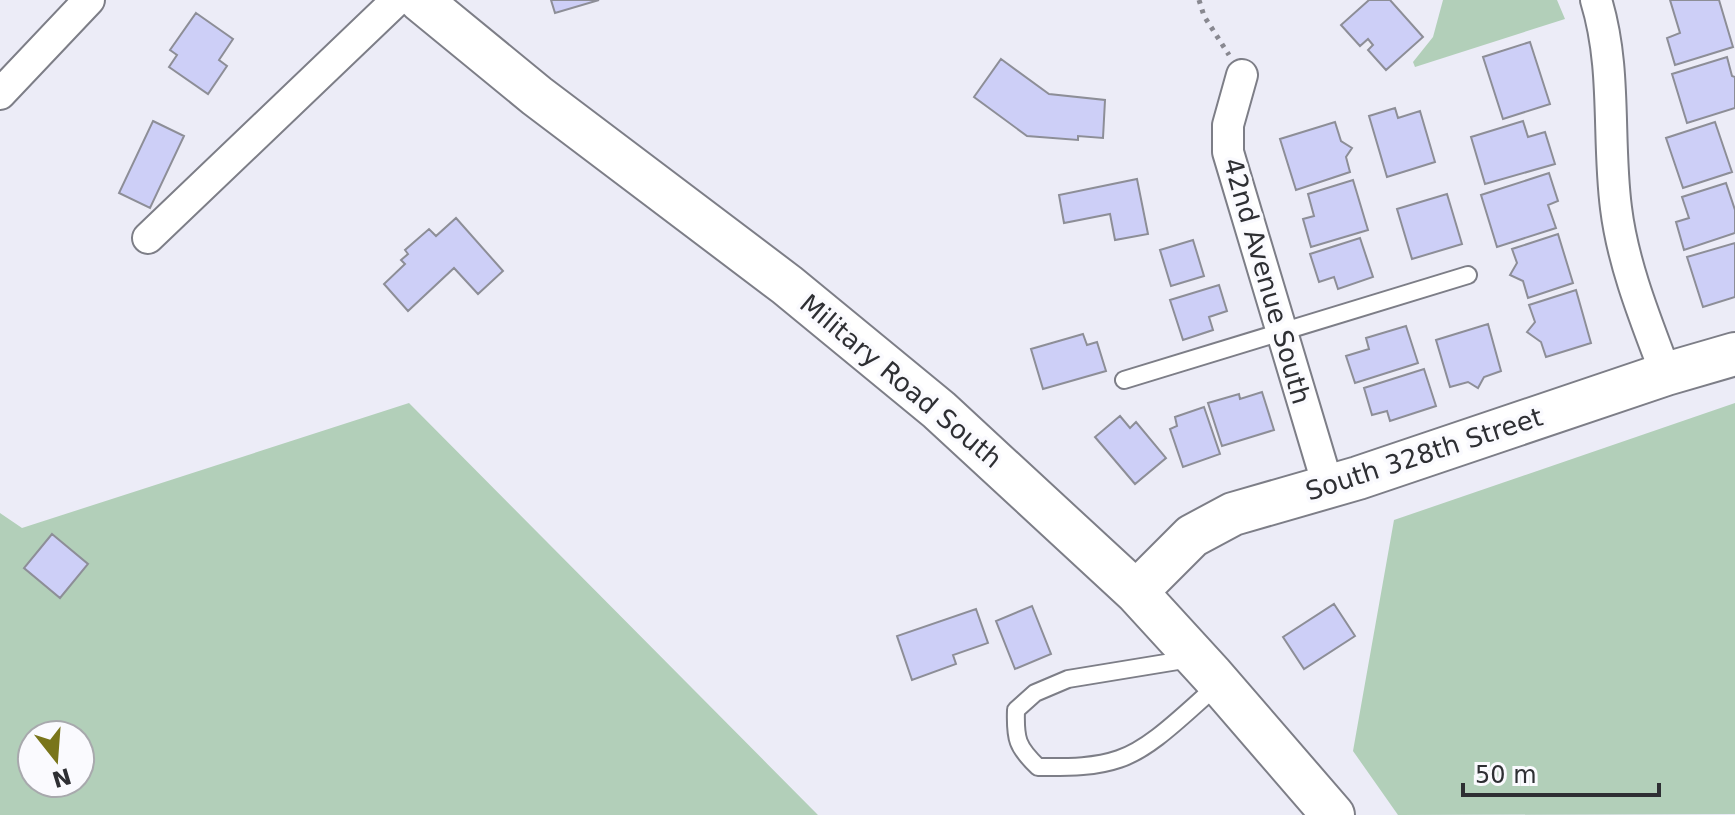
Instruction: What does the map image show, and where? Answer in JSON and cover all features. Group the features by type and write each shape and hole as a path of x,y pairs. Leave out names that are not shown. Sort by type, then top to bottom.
{"main road":[{"name":"Military Road South","path":"420,0 537,96 787,285 939,410 1136,592 1333,815"},
{"name":"South 328th Street","path":"1136,592 1192,536 1233,514 1735,354"}],"street":[{"path":"0,94 89,0"},
{"path":"148,238 397,0"},
{"path":"1596,0 1609,57 1616,209 1634,284 1666,374"},
{"name":"42nd Avenue South","path":"1242,75 1228,125 1228,152 1328,486"}],"lane":[{"path":"1124,380 1468,275"},
{"path":"1208,671 1149,742 1120,759 1085,766 1038,767 1023,753 1015,736 1016,710 1035,693 1068,679 1208,671"}],"path":[{"path":"1199,0 1204,16 1242,75"}],"green space":[{"path":"1443,0 1557,0 1565,19 1415,67 1413,62 1433,37"},
{"path":"409,403 818,815 0,815 0,513 22,528"},
{"path":"1735,403 1735,814 1398,815 1353,751 1394,520"}],"building":[{"path":"551,0 599,0 555,13"},
{"path":"1369,0 1390,0 1423,37 1386,70 1368,50 1373,45 1368,39 1360,46 1341,25"},
{"path":"1670,0 1719,0 1733,47 1675,65 1667,38 1680,33"},
{"path":"196,13 233,39 219,60 227,66 208,94 169,67 177,55 170,50"},
{"path":"1530,42 1550,104 1503,119 1483,57"},
{"path":"1727,57 1732,76 1735,77 1735,108 1687,123 1672,74"},
{"path":"1001,59 1049,94 1105,100 1103,138 1078,136 1078,140 1027,136 974,97"},
{"path":"1395,108 1398,118 1420,111 1435,162 1387,177 1369,116"},
{"path":"153,121 184,136 150,208 119,193"},
{"path":"1523,121 1528,137 1545,132 1555,164 1485,184 1471,137"},
{"path":"1335,122 1341,141 1352,148 1346,157 1350,172 1296,190 1280,139"},
{"path":"1715,122 1732,172 1683,188 1666,138"},
{"path":"1549,173 1558,201 1548,205 1556,228 1497,247 1481,195"},
{"path":"1137,179 1148,234 1115,240 1110,214 1064,223 1059,195"},
{"path":"1353,180 1368,230 1311,247 1303,219 1314,216 1308,194"},
{"path":"1726,183 1735,210 1735,233 1684,250 1676,222 1689,218 1682,197"},
{"path":"1447,194 1462,244 1412,259 1397,209"},
{"path":"456,218 503,271 478,294 454,268 408,311 384,284 405,264 401,260 408,254 405,250 429,229 436,236"},
{"path":"1558,234 1573,283 1528,298 1523,281 1510,275 1517,263 1512,249"},
{"path":"1360,238 1373,277 1338,289 1334,277 1319,282 1310,254"},
{"path":"1193,240 1204,276 1171,286 1160,250"},
{"path":"1735,243 1735,297 1703,307 1687,257"},
{"path":"1219,285 1227,311 1209,317 1213,330 1183,340 1170,300"},
{"path":"1576,290 1591,343 1546,357 1541,342 1527,332 1535,322 1529,305"},
{"path":"1488,324 1501,371 1484,377 1478,388 1468,382 1450,387 1436,340"},
{"path":"1406,326 1418,363 1355,383 1346,356 1369,349 1366,338"},
{"path":"1083,334 1087,345 1097,342 1106,371 1043,389 1031,349"},
{"path":"1424,369 1436,406 1390,421 1387,411 1372,415 1364,388"},
{"path":"1262,392 1274,430 1222,446 1208,403 1239,394 1240,399"},
{"path":"1204,407 1220,454 1183,467 1170,429 1177,426 1175,417"},
{"path":"1120,416 1130,428 1136,422 1166,458 1135,484 1095,437"},
{"path":"52,534 88,564 60,598 24,568"},
{"path":"1334,604 1355,636 1304,669 1283,637"},
{"path":"1032,606 1051,654 1015,669 996,621"},
{"path":"976,609 988,643 953,655 956,664 912,680 897,636"}]}
